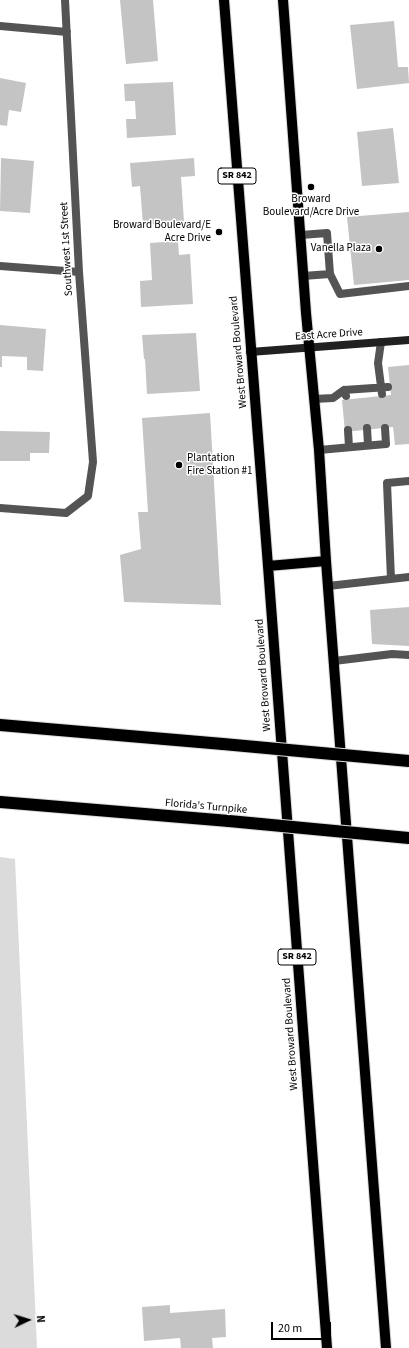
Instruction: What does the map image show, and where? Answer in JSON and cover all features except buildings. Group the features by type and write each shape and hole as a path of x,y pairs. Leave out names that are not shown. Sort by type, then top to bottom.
{"highway":[{"path":"0,725 409,761"},
{"name":"Florida's Turnpike","path":"0,802 409,838"}],"main road":[{"name":"West Broward Boulevard","path":"224,0 327,1348"},
{"path":"283,0 303,276 319,450 326,561 386,1348"},
{"path":"268,566 326,561"}],"street":[{"name":"Southwest 1st Street","path":"0,508 66,513 88,496 93,462 79,272 65,0"},
{"path":"0,26 67,32"},
{"path":"301,235 327,233 330,274 340,294 409,286"},
{"path":"0,266 79,272"},
{"path":"303,276 330,274"},
{"name":"East Acre Drive","path":"250,352 409,340"},
{"path":"314,399 333,398 345,393 383,389 382,374 378,363 380,342"},
{"path":"367,428 368,445"},
{"path":"319,450 386,444 384,428"},
{"path":"348,430 349,447"},
{"path":"391,579 387,483 409,481"},
{"path":"328,586 409,577"},
{"path":"334,661 392,654 409,655"}],"shaded area":[{"path":"0,857 15,859 37,1348 0,1348"}],"place":[{"name":"Broward Boulevard/Acre Drive","path":"311,187"},
{"name":"Broward Boulevard/E Acre Drive","path":"219,232"},
{"name":"Vanella Plaza","path":"379,249"},
{"name":"Plantation Fire Station #1","path":"179,465"}]}
